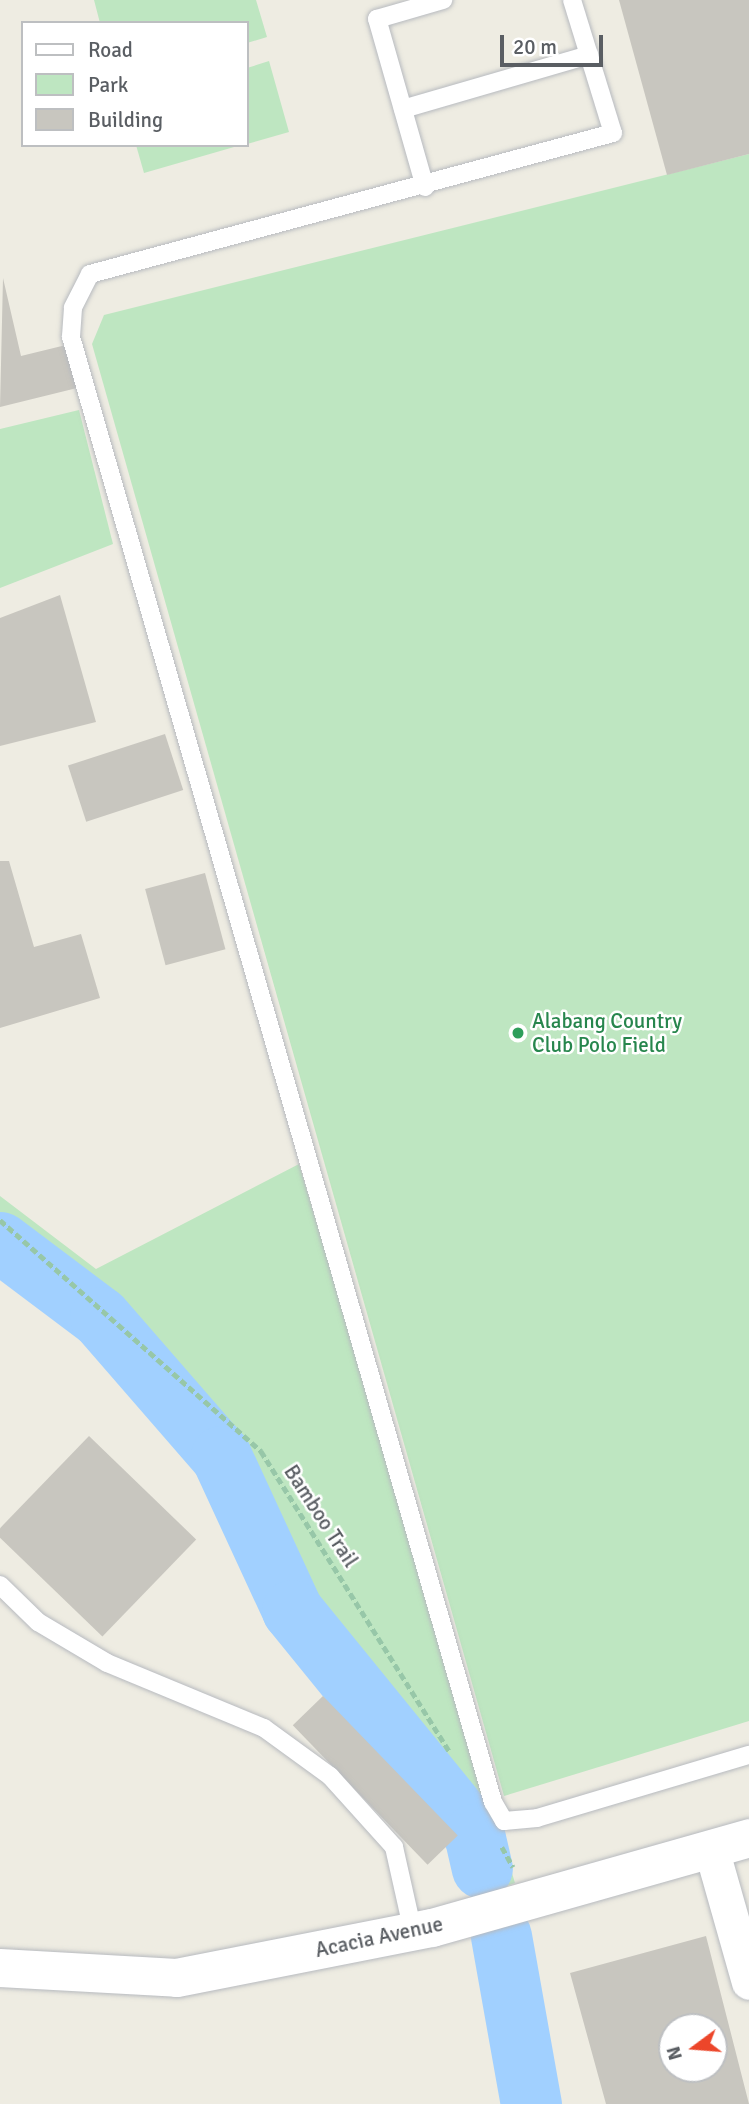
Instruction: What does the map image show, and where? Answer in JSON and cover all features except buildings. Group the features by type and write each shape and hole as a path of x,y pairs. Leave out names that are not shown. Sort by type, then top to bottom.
{"street":[{"name":"Acacia Avenue","path":"0,1968 177,1978 423,1930 749,1838"},
{"path":"712,1848 749,1982"}],"lane":[{"path":"425,187 377,19 443,0"},
{"path":"572,0 613,133 425,187 90,274 73,308 71,337 493,1802 505,1821 537,1818 749,1755"},
{"path":"402,110 589,55"},
{"path":"0,1585 38,1622 107,1663 264,1728 330,1776 394,1846 423,1930"}],"path":[{"name":"Bamboo Trail","path":"0,1220 261,1451 454,1760"},
{"path":"499,1841 519,1901"}],"green space":[{"path":"94,0 256,0 267,37 248,43 248,21 99,21"},
{"path":"269,61 289,132 248,144 248,68"},
{"path":"137,147 234,147 144,173"},
{"name":"Alabang Country Club Polo Field","path":"749,154 749,1721 504,1796 92,344 104,315"},
{"path":"79,410 113,544 0,588 0,429"},
{"path":"299,1164 515,1883 477,1896 460,1832 462,1811 297,1603 221,1441 81,1282 0,1223 0,1196 96,1269"}],"waterway":[{"path":"0,1242 100,1317 221,1456 292,1610 474,1834 482,1868"},
{"path":"501,1936 531,2104"}],"place":[{"name":"Alabang Country Club Polo Field","path":"518,1033"}]}
